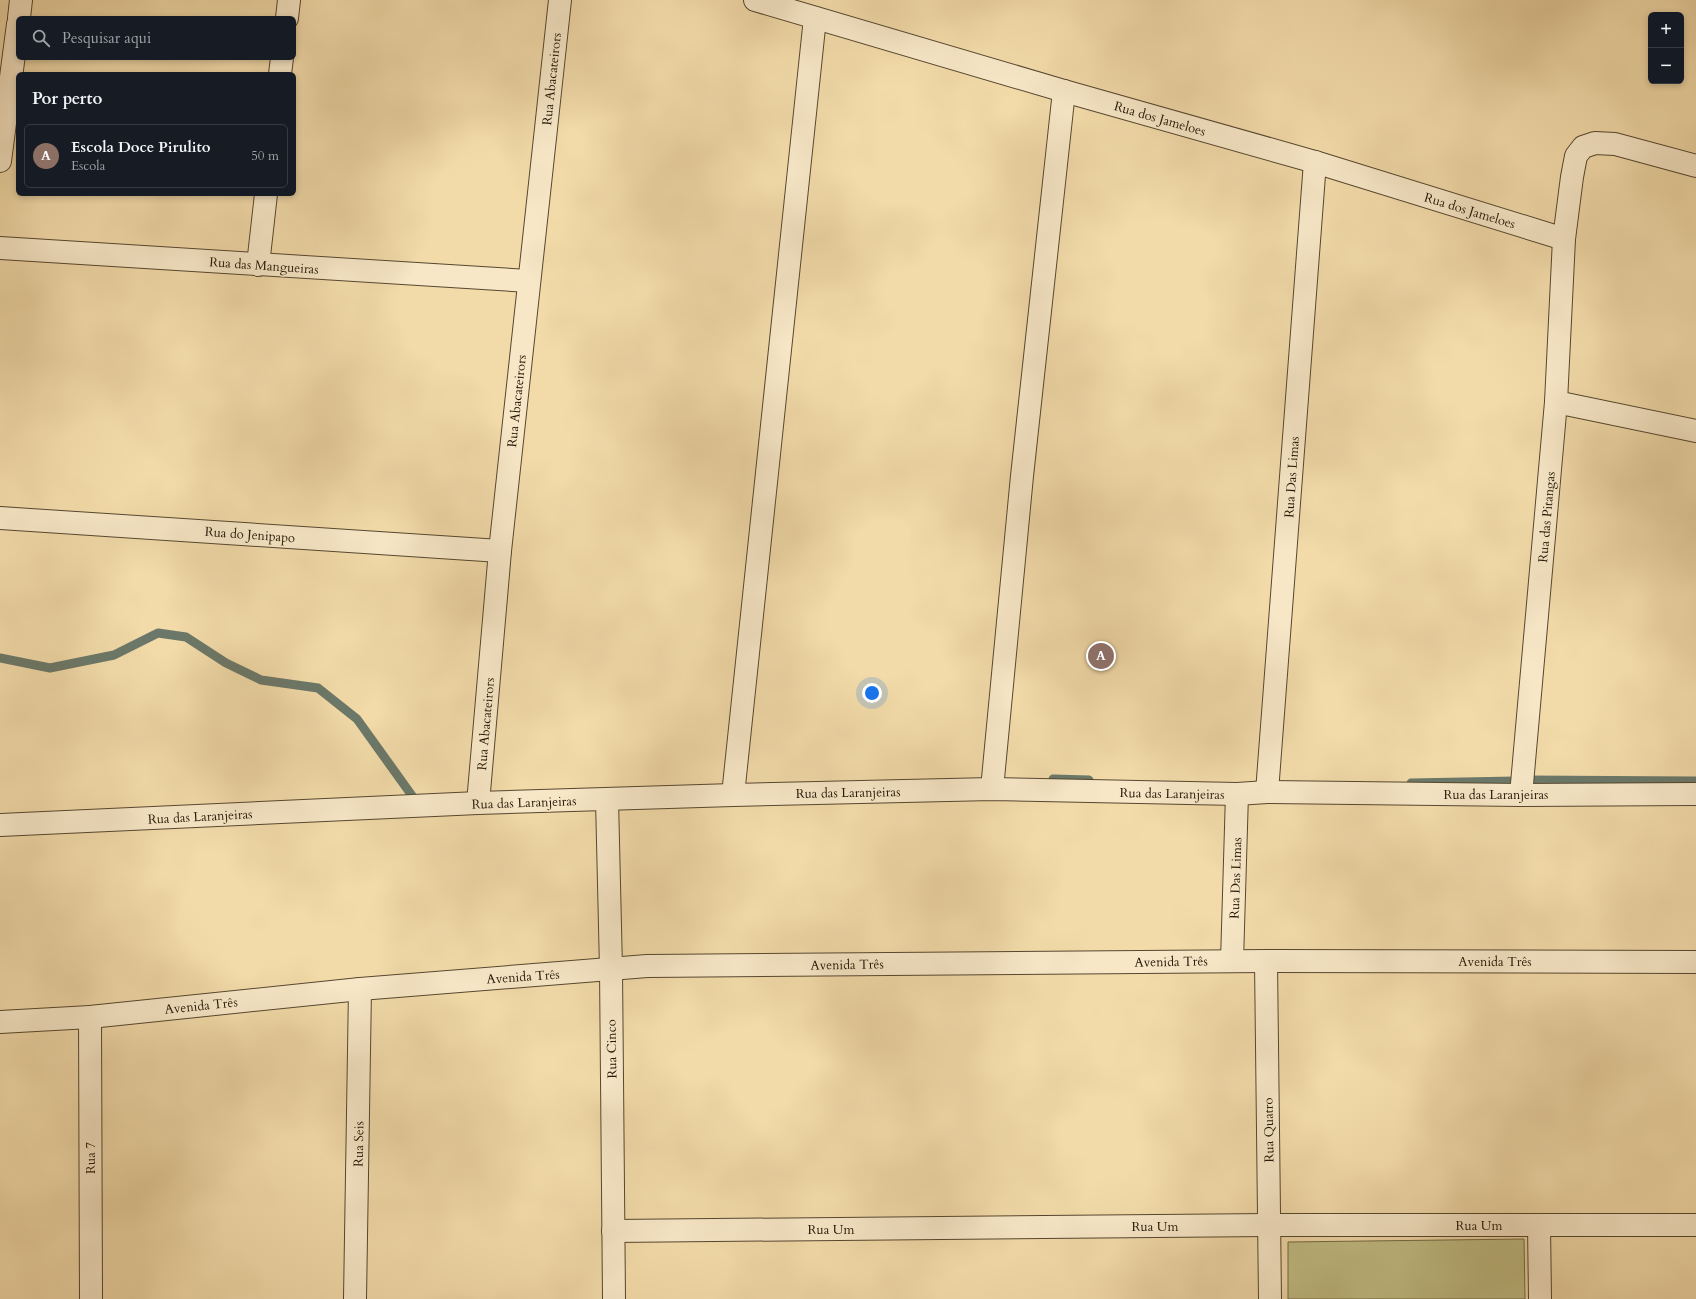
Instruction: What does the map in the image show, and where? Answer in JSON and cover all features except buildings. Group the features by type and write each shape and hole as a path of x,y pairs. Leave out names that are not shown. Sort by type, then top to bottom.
{"street":[{"path":"19,16 21,0"},
{"path":"287,16 289,0"},
{"name":"Rua Abacateirors","path":"478,803 500,550 560,0"},
{"name":"Rua dos Jameloes","path":"755,0 1064,91 1315,162 1564,238"},
{"path":"732,795 815,18"},
{"path":"0,161 16,39"},
{"path":"280,72 282,60"},
{"path":"992,789 1023,468 1064,91"},
{"name":"Rua das Pitangas","path":"1521,795 1556,402 1564,238 1576,156 1583,147 1595,143 1615,144 1696,166"},
{"name":"Rua Das Limas","path":"1267,792 1315,162"},
{"path":"258,265 266,196"},
{"name":"Rua das Mangueiras","path":"0,248 529,282"},
{"path":"1556,402 1696,431"},
{"name":"Rua do Jenipapo","path":"0,518 500,550"},
{"name":"Rua das Laranjeiras","path":"0,826 478,803 992,789 1237,794 1267,792 1521,795 1696,794"},
{"name":"Rua Das Limas","path":"1232,961 1237,794"},
{"name":"Rua Cinco","path":"607,799 611,969 614,1299"},
{"name":"Avenida Três","path":"0,1022 90,1017 360,989 647,966 1232,961 1696,962"},
{"name":"Rua Quatro","path":"1266,961 1270,1299"},
{"name":"Rua Seis","path":"354,1299 360,989"},
{"name":"Rua 7","path":"90,1017 91,1299"},
{"name":"Rua Um","path":"614,1231 1269,1225 1696,1225"},
{"path":"1539,1225 1540,1299"}],"shaded area":[{"path":"1524,1239 1525,1299 1288,1299 1288,1242"}],"waterway":[{"path":"0,658 50,668 114,655 158,633 186,637 226,663 261,680 318,688 357,719 418,804"},
{"path":"1053,779 1089,780"},
{"path":"1525,780 1696,781"},
{"path":"1411,783 1515,781"}],"place":[{"name":"Escola Doce Pirulito","path":"1101,656"}]}
